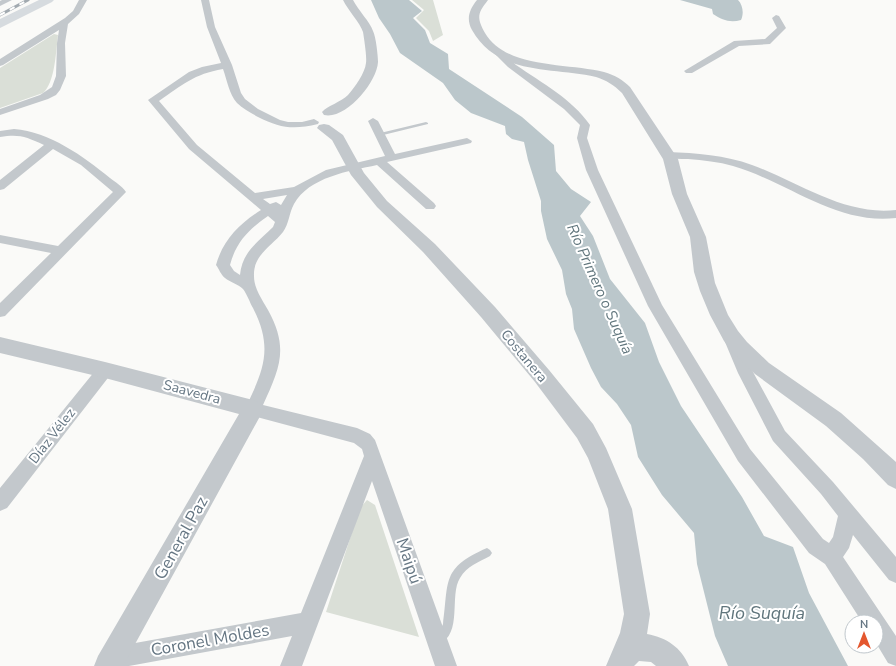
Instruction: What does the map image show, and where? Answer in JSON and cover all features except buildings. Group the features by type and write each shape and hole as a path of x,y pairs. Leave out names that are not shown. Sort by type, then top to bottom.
{"main road":[{"path":"0,24 48,0"}],"street":[{"path":"0,4 8,0"},
{"path":"1,61 64,23 76,12 84,0"},
{"path":"205,0 211,28 227,65 236,93 241,101 276,122 288,125 336,122"},
{"path":"336,122 365,80 372,59 368,31 353,10 348,0"},
{"path":"483,0 473,15 473,20 482,40 485,44 500,54 507,62 577,113 585,125 582,138 592,170 655,306 744,455 816,546 832,557 869,614"},
{"path":"689,71 737,43 767,42 782,28 776,18"},
{"path":"0,112 44,97 52,93 57,88 61,76 61,43 64,23"},
{"path":"500,54 528,63 595,73 610,78 620,85 634,100 668,155 674,170 676,186 694,225 700,246 704,275 708,290 730,335 746,373 779,436 827,488 896,573"},
{"path":"227,65 205,69 192,74 153,100 192,147 282,221"},
{"path":"328,112 338,113 336,122"},
{"path":"373,121 391,158"},
{"name":"Costanera","path":"336,122 352,166 382,204 429,248 488,312 542,376 585,431 598,455 620,509 637,614 634,633 623,660"},
{"path":"0,134 14,132 25,133 52,144 84,163 120,192 0,312"},
{"path":"248,286 229,274 223,265 225,253 242,230 252,221 297,190 330,172 468,141"},
{"path":"0,186 52,144"},
{"path":"668,155 704,157 729,161 847,210 868,216 896,214"},
{"path":"378,161 430,206"},
{"path":"252,197 297,190"},
{"path":"253,409 268,375 272,363 273,352 269,330 263,314 248,286 247,276 250,259 278,229 287,205 297,190"},
{"path":"0,239 61,251"},
{"path":"730,335 745,354 845,428 896,478"},
{"name":"Saavedra","path":"0,345 105,370 357,436 364,439 369,445 373,456"},
{"name":"Díaz Vélez","path":"0,502 105,370"},
{"name":"General Paz","path":"110,662 253,409"},
{"path":"291,666 373,456"},
{"name":"Maipú","path":"373,456 446,666"},
{"path":"832,557 842,541 848,514"},
{"name":"Costanera","path":"637,614 649,636 669,660"},
{"name":"Coronel Moldes","path":"110,662 307,623"},
{"path":"884,637 896,655"},
{"name":"Costanera","path":"623,660 634,649 642,646 653,648 669,660"}],"lane":[{"path":"379,134 426,123"},
{"path":"437,640 443,636 448,624 451,583 463,566 487,553"}],"shaded area":[{"path":"412,0 433,0 443,35 433,41 429,31 416,18 424,10"},
{"path":"54,34 58,35 56,58 47,88 43,93 0,108 0,68"},
{"path":"367,500 375,505 419,637 326,612 360,508"}],"water":[{"name":"Río Suquía","path":"371,0 409,0 422,11 413,18 425,30 430,43 448,54 449,69 522,117 554,145 556,171 571,189 591,202 580,216 593,236 610,279 645,323 659,362 681,406 742,497 764,536 793,547 809,593 848,666 728,666 715,636 697,564 694,533 662,495 638,457 631,425 617,404 601,387 574,329 572,309 566,294 562,270 547,239 541,211 541,201 524,142 512,139 506,134 505,126 471,113 455,100 443,83 400,53 390,34 379,18"},
{"path":"680,0 738,0 742,7 742,18 741,20 737,21 726,20 713,14 712,9"}],"railway":[{"path":"0,15 28,0"}],"water label":[{"name":"Río Primero o Suquía","path":"600,289"}]}
